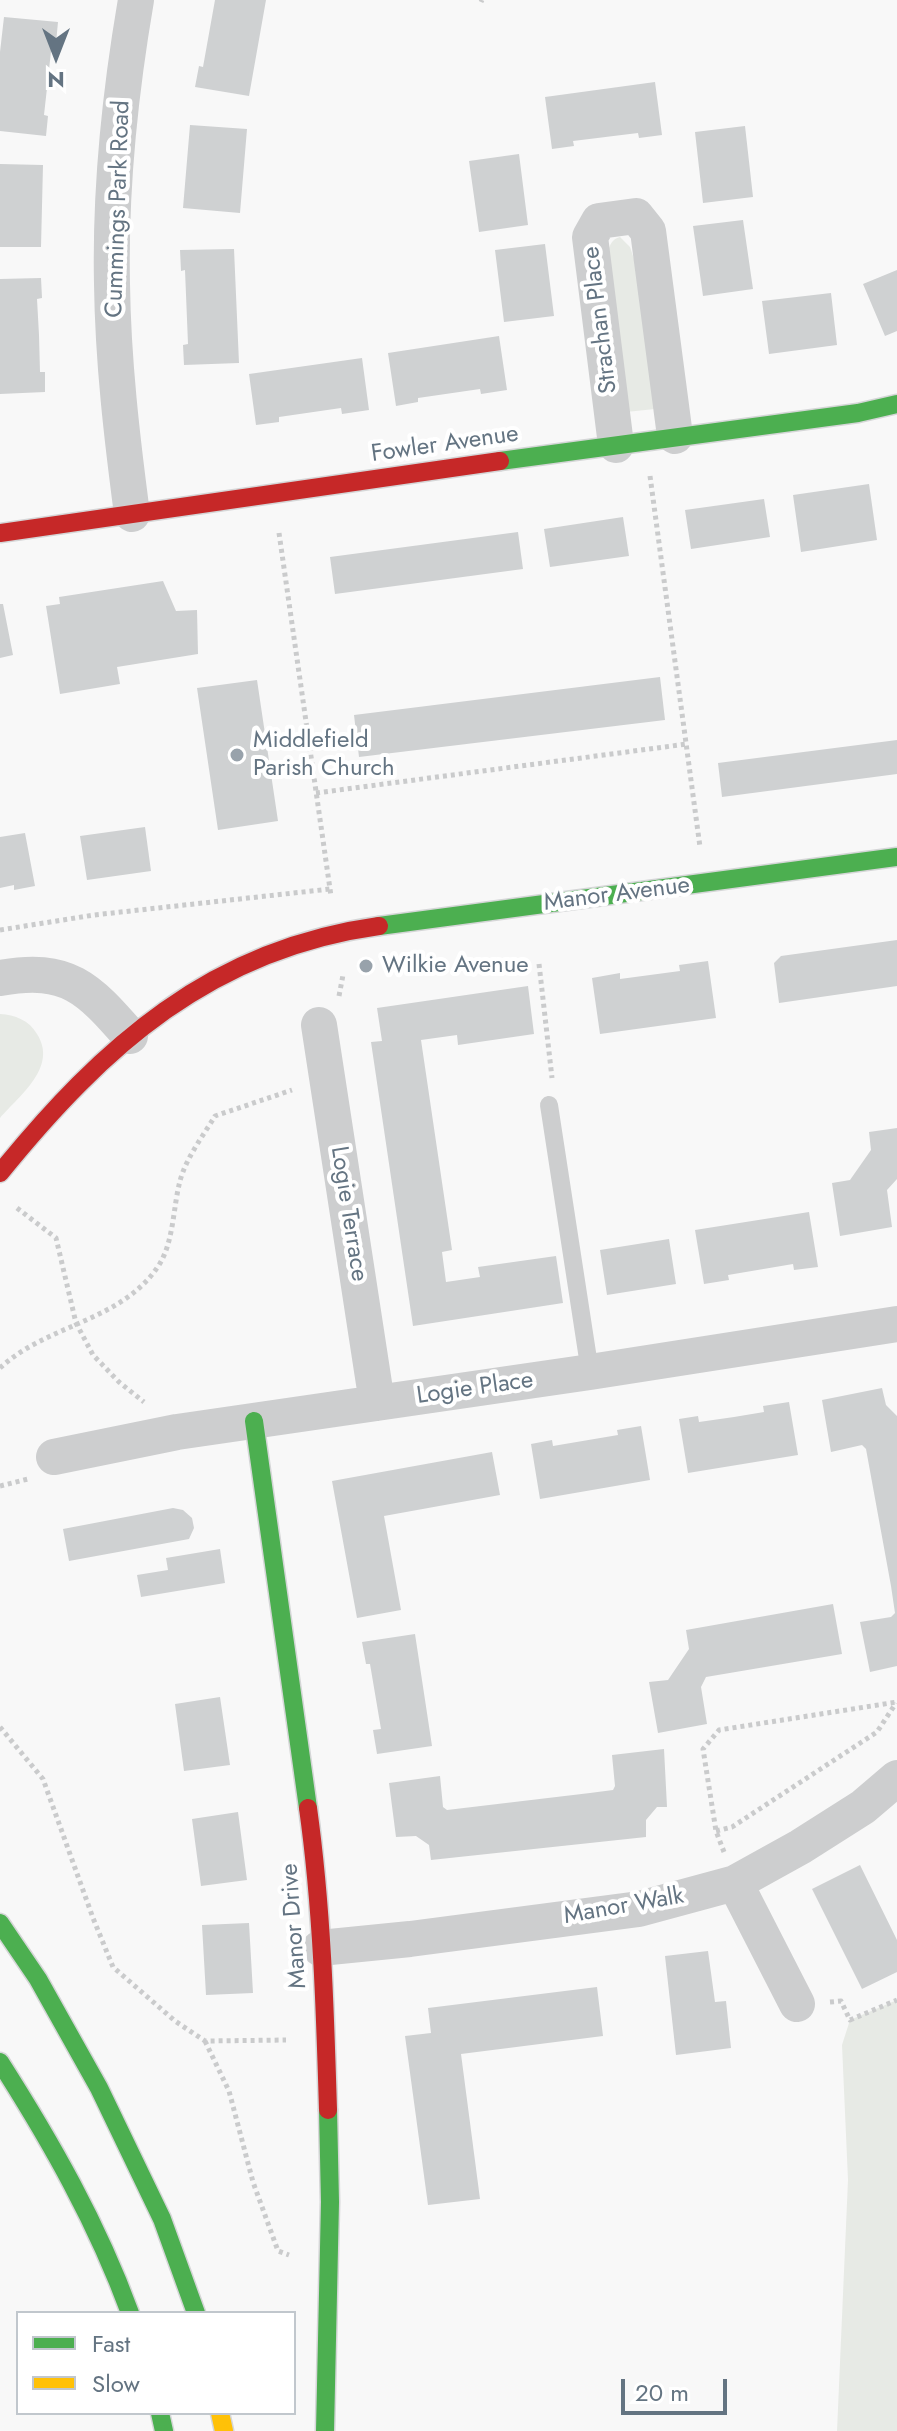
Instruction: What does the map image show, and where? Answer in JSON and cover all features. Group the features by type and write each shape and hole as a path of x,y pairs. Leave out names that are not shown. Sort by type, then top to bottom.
{"street":[{"name":"Cummings Park Road","path":"132,514 121,429 112,281 119,144 127,55 136,0"},
{"name":"Strachan Place","path":"636,216 648,231 645,441 590,237 599,221 636,216"},
{"name":"Fowler Avenue","path":"0,533 858,413 897,404"},
{"name":"Manor Avenue","path":"0,1173 74,1086 130,1036 175,1002 262,957 336,932 897,857"},
{"path":"0,978 27,973 68,981 94,995 130,1036"},
{"name":"Logie Terrace","path":"319,1025 377,1403"},
{"name":"Logie Place","path":"54,1457 177,1432 897,1324"},
{"name":"Manor Drive","path":"254,1421 315,1856 326,2039 330,2202 325,2431"},
{"name":"Manor Walk","path":"320,1948 639,1909 735,1883 863,1807 897,1778"},
{"path":"735,1883 797,2004"},
{"path":"0,1923 38,1979 99,2088 162,2219 195,2311"},
{"path":"0,2062 55,2151 110,2260 129,2311"}],"lane":[{"path":"549,1105 590,1372"}],"path":[{"path":"645,441 697,824"},
{"path":"273,494 336,932"},
{"path":"316,793 687,744"},
{"path":"0,930 94,915 330,889"},
{"path":"539,964 553,1094 549,1105"},
{"path":"0,1368 18,1352 114,1308 135,1290 159,1264 171,1230 180,1178 215,1116 294,1089"},
{"path":"9,1202 56,1238 76,1323 93,1355 177,1432"},
{"path":"716,1831 732,1827 877,1732 897,1702"},
{"path":"735,1883 716,1831 703,1749 719,1730 897,1702"},
{"path":"0,1727 43,1779 113,1967 175,2021 205,2041 229,2091 253,2182 278,2251 304,2262 329,2262"},
{"path":"797,2004 841,2001 850,2020 897,2000"},
{"path":"205,2041 326,2039"}],"shaded area":[{"path":"620,237 630,247 634,259 655,409 626,412 608,254 611,243"},
{"path":"0,1014 16,1017 30,1025 42,1046 43,1058 34,1080 0,1118"},
{"path":"897,2000 897,2431 837,2431 848,2180 842,2045 850,2020"}],"building":[{"path":"215,0 266,0 249,96 195,87 199,66 203,67"},
{"path":"4,17 58,22 56,43 52,42 44,115 48,116 46,136 0,131 0,52"},
{"path":"655,82 662,135 639,138 638,133 573,141 574,146 552,149 545,97"},
{"path":"190,125 247,129 240,213 183,208"},
{"path":"745,126 753,197 703,203 695,132"},
{"path":"519,154 528,225 479,232 469,161"},
{"path":"0,164 43,165 41,247 0,247"},
{"path":"743,220 753,289 703,296 693,226"},
{"path":"545,244 554,316 504,322 495,250"},
{"path":"234,249 239,363 184,365 183,345 188,344 185,270 181,271 180,250"},
{"path":"897,270 897,331 885,336 863,284"},
{"path":"41,278 42,298 37,299 40,372 45,372 45,392 0,394 0,279"},
{"path":"831,293 837,345 769,354 762,301"},
{"path":"499,336 507,390 481,394 480,389 418,398 418,402 396,406 388,353"},
{"path":"362,358 369,410 342,414 341,408 279,417 279,422 256,425 249,374"},
{"path":"869,484 877,540 801,552 793,495"},
{"path":"764,499 770,537 691,549 685,510"},
{"path":"623,517 629,556 550,567 544,529"},
{"path":"518,532 523,569 335,594 330,557"},
{"path":"163,581 176,611 197,610 198,654 117,667 120,684 60,694 46,606 60,604 59,597"},
{"path":"0,604 3,604 13,655 0,658"},
{"path":"660,677 665,720 359,757 354,715"},
{"name":"Middlefield Parish Church","path":"257,680 278,821 218,830 197,688"},
{"path":"897,740 897,774 722,797 718,763"},
{"path":"145,827 151,871 87,880 80,836"},
{"path":"25,833 35,886 14,890 14,885 0,888 0,837"},
{"path":"897,940 897,986 779,1003 774,963 781,956"},
{"path":"708,961 716,1018 600,1034 592,978 620,973 620,979 680,971 679,965"},
{"path":"528,986 534,1034 458,1045 457,1035 421,1040 452,1250 442,1252 446,1282 480,1277 478,1267 556,1256 563,1303 413,1326 371,1042 382,1041 377,1008"},
{"path":"897,1128 897,1179 887,1190 892,1227 840,1236 832,1183 850,1180 871,1150 869,1132"},
{"path":"809,1212 818,1267 794,1270 793,1264 728,1275 729,1280 704,1284 695,1230"},
{"path":"669,1239 676,1284 607,1295 600,1250"},
{"path":"882,1388 886,1405 897,1416 897,1666 870,1672 860,1622 891,1617 895,1613 891,1586 866,1449 862,1445 831,1452 822,1400"},
{"path":"789,1402 798,1455 688,1473 679,1419 698,1416 699,1422 734,1417 764,1412 763,1406"},
{"path":"641,1426 650,1480 540,1499 531,1444 552,1440 553,1446 618,1435 617,1430"},
{"path":"492,1452 500,1495 384,1516 401,1610 357,1618 332,1481"},
{"path":"173,1508 183,1510 192,1518 194,1528 189,1539 69,1561 63,1529"},
{"path":"220,1549 225,1583 141,1597 137,1575 168,1570 166,1558"},
{"path":"833,1604 842,1654 706,1677 701,1687 707,1724 658,1733 649,1682 668,1680 689,1649 686,1630"},
{"path":"415,1634 432,1746 377,1754 373,1730 381,1729 370,1664 366,1664 362,1642"},
{"path":"220,1697 230,1765 184,1771 175,1704"},
{"path":"664,1749 667,1807 657,1807 646,1820 646,1837 431,1860 429,1845 416,1836 396,1837 389,1783 440,1776 443,1807 447,1810 590,1793 613,1790 612,1755"},
{"path":"238,1812 247,1880 201,1886 192,1819"},
{"path":"860,1865 897,1940 897,1972 862,1989 812,1889"},
{"path":"249,1923 253,1993 206,1995 202,1925"},
{"path":"708,1951 715,2002 726,2001 731,2048 676,2055 665,1956"},
{"path":"597,1987 603,2036 461,2054 480,2199 428,2205 405,2036 431,2033 428,2008"}],"traffic: fast":[{"path":"500,461 858,413 897,404"},
{"path":"379,926 897,857"},
{"path":"254,1421 308,1808"},
{"path":"0,1923 38,1979 99,2088 162,2219 195,2311"},
{"path":"0,2062 72,2184 129,2311"},
{"path":"325,2431 330,2202 328,2110"},
{"path":"160,2415 164,2431"}],"traffic: slow":[{"path":"220,2415 224,2431"}],"traffic: jam":[{"path":"0,533 500,461"},
{"path":"0,1173 79,1084 165,1010 212,981 263,956 319,938 379,926"},
{"path":"308,1808 320,1921 328,2110"}],"place":[{"name":"Middlefield Parish Church","path":"237,755"},
{"name":"Wilkie Avenue","path":"366,966"}]}
